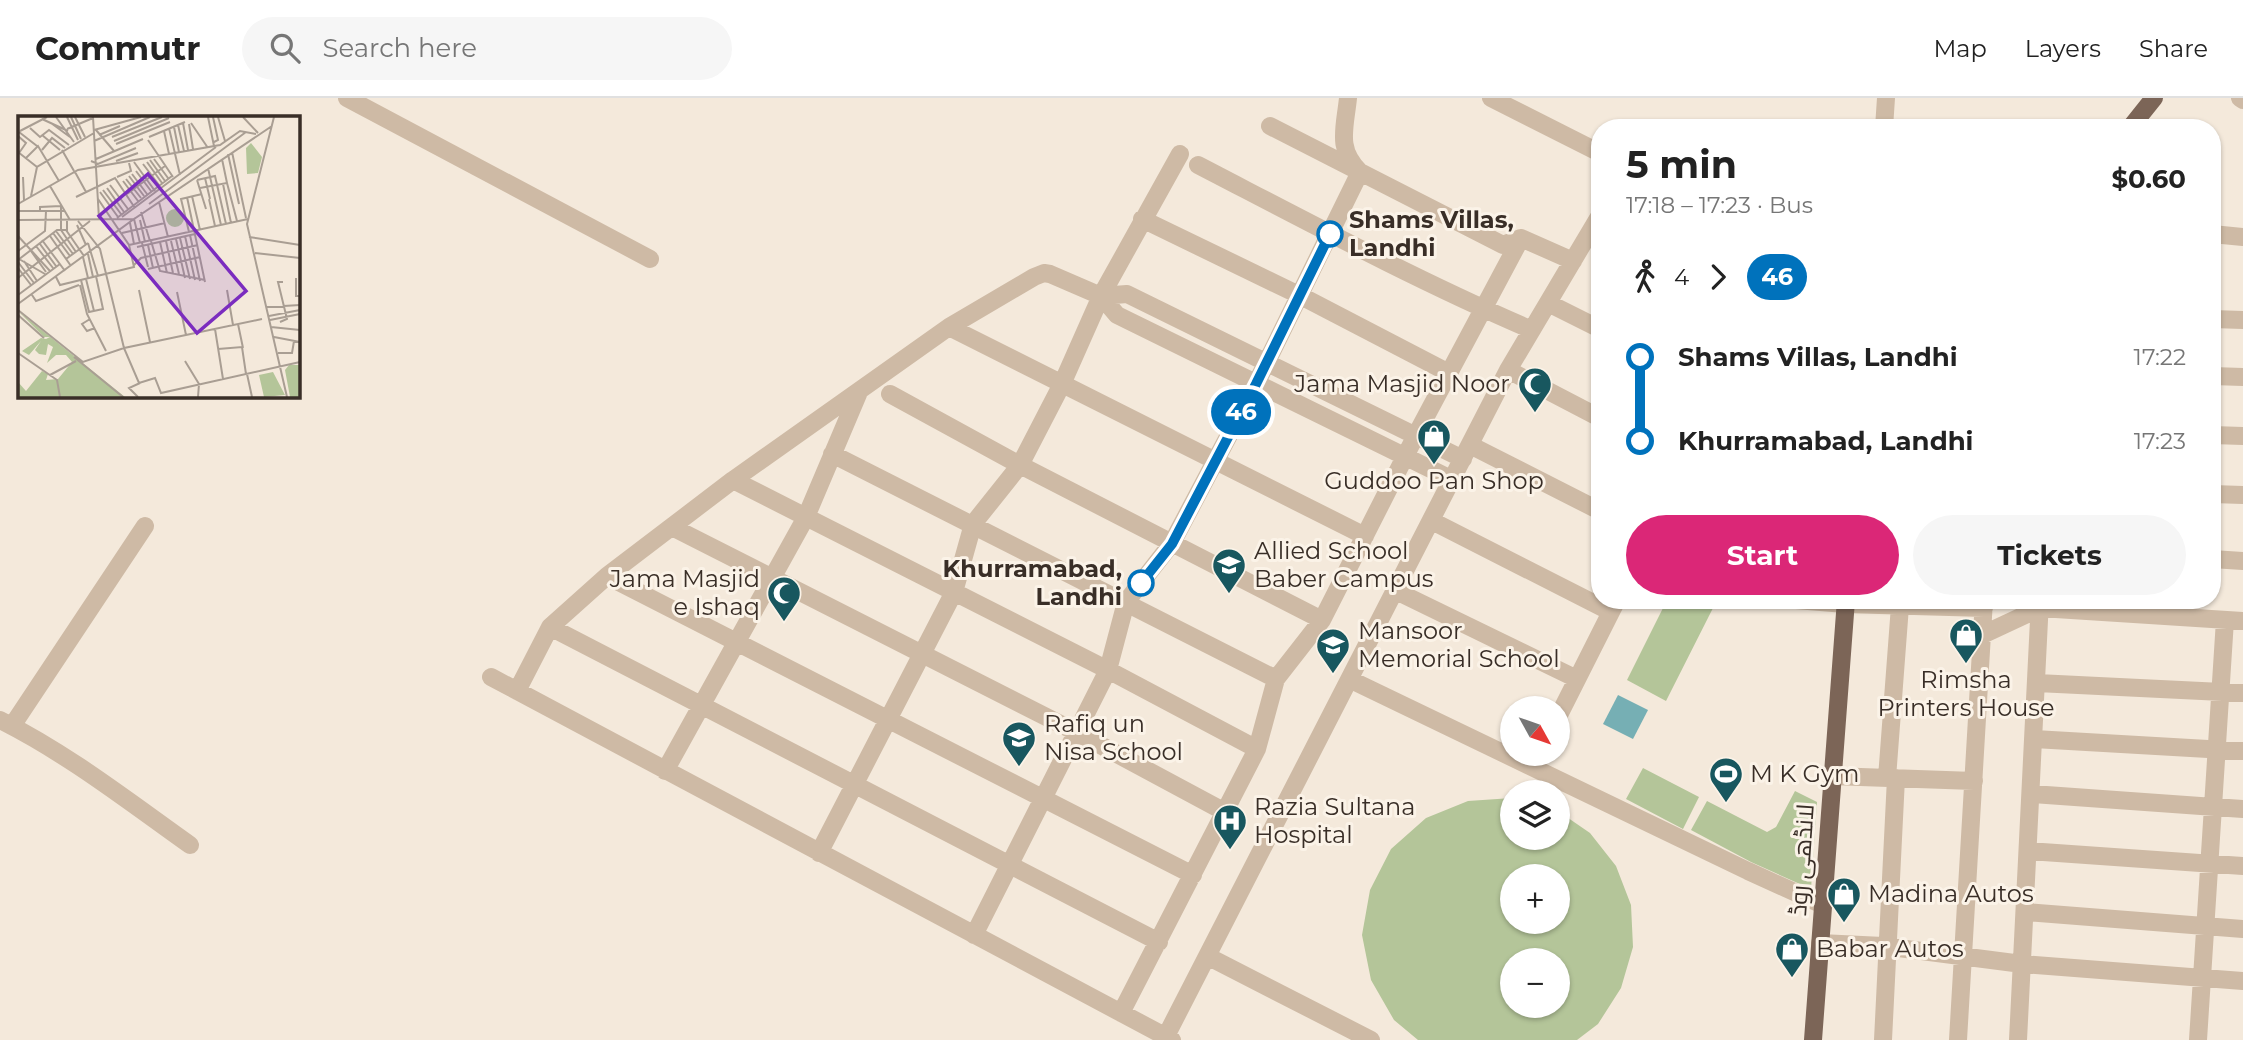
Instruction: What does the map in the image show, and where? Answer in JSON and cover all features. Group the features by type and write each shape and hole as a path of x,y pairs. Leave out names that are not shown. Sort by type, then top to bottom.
{"main road":[{"path":"2137,119 2154,98"},
{"name":"لانڈھی روڈ","path":"1813,1040 1844,609"}],"street":[{"path":"348,98 650,259"},
{"path":"1348,98 1343,147 1351,163 1360,172"},
{"path":"1491,98 1591,148"},
{"path":"1884,119 1885,98"},
{"path":"1270,125 1503,245 1521,238 1573,261"},
{"path":"819,853 954,592 973,524 1020,465 1062,384 1101,296 1180,154"},
{"path":"1198,165 1330,234 1532,331"},
{"path":"974,935 1108,670 1126,602 1172,544 1256,384 1360,172"},
{"path":"1142,219 1299,295 1449,373"},
{"path":"2221,235 2243,237"},
{"path":"1121,1013 1257,749 1276,679 1322,620 1416,435 1521,238"},
{"path":"491,677 1168,1039 1207,957 1508,370 1573,261 1591,241"},
{"path":"517,691 550,627 607,576 733,480 949,327 1034,277 1044,274 1050,274 1101,296 1117,315 1453,480"},
{"path":"1101,296 1127,294 1416,435 1467,452 1591,507"},
{"path":"1548,303 1591,324"},
{"path":"2221,319 2243,320"},
{"path":"949,327 1364,536"},
{"path":"1508,370 1591,413"},
{"path":"2221,376 2243,377"},
{"path":"665,771 806,517 859,392"},
{"path":"890,394 1020,465 1322,620"},
{"path":"2221,435 2243,436"},
{"path":"832,454 1276,679"},
{"path":"733,480 1108,670 1257,749"},
{"path":"2221,495 2243,495"},
{"path":"1432,521 1591,595"},
{"path":"145,526 6,723 99,780 190,845"},
{"path":"672,527 1076,732 1225,812"},
{"path":"2221,560 2243,561"},
{"path":"607,576 1193,875"},
{"path":"1396,591 1577,679"},
{"path":"1568,696 1612,609"},
{"path":"1883,1040 1891,778 1900,609"},
{"path":"1958,1040 1984,609"},
{"path":"1982,635 2026,609"},
{"path":"2018,1040 2037,683 2036,609"},
{"path":"2102,609 2234,621 2220,692 2197,1040"},
{"path":"550,627 1159,942"},
{"path":"1350,680 1500,746"},
{"path":"2037,683 2243,693"},
{"path":"2034,739 2243,751"},
{"path":"1545,766 1748,871 1823,905"},
{"path":"1832,776 1974,781"},
{"path":"2032,794 2243,808"},
{"path":"2028,851 2243,866"},
{"path":"2025,912 2243,929"},
{"path":"1820,943 1887,947 2022,964 2243,981"},
{"path":"1207,957 1371,1040"}],"green space":[{"path":"1662,609 1712,609 1666,701 1627,680"},
{"path":"1643,768 1699,797 1683,829 1626,799"},
{"path":"1795,791 1817,802 1811,889 1751,862 1691,830 1707,801 1767,832 1776,827"},
{"path":"1500,799 1500,850 1570,850 1570,819 1590,833 1616,866 1631,905 1633,947 1621,988 1598,1024 1577,1040 1418,1040 1394,1020 1371,980 1362,935 1370,890 1391,849 1426,818 1468,801"}],"water":[{"path":"1618,695 1648,710 1633,739 1603,724"}],"bus line":[{"name":"46","path":"1141,583 1172,544 1256,384 1330,234"}],"place":[{"name":"Shams Villas, Landhi","path":"1330,234"},
{"name":"Jama Masjid Noor","path":"1535,414"},
{"name":"Guddoo Pan Shop","path":"1434,466"},
{"name":"Khurramabad, Landhi","path":"1141,583"},
{"name":"Allied School Baber Campus","path":"1229,595"},
{"name":"Jama Masjid e Ishaq","path":"784,623"},
{"name":"Rimsha Printers House","path":"1966,665"},
{"name":"Mansoor Memorial School","path":"1333,675"},
{"name":"Rafiq un Nisa School","path":"1019,768"},
{"name":"M K Gym","path":"1726,804"},
{"name":"Razia Sultana Hospital","path":"1230,851"},
{"name":"Madina Autos","path":"1844,924"},
{"name":"Babar Autos","path":"1792,979"}]}
